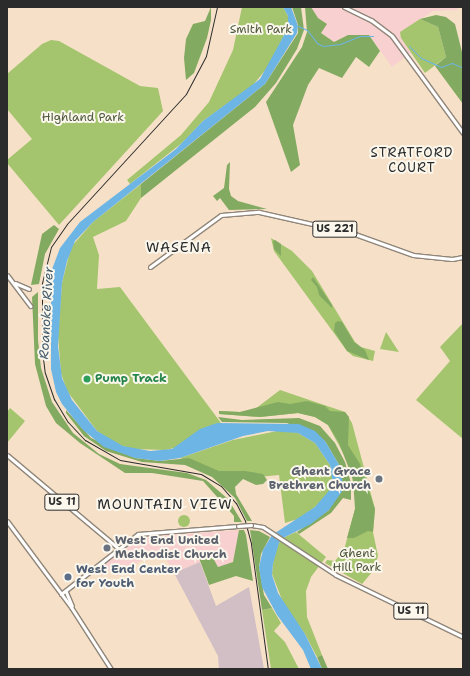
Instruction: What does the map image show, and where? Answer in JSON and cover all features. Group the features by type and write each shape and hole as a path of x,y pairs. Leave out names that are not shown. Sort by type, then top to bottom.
{"main road":[{"path":"344,7 371,20 392,36 463,133"},
{"name":"US 221","path":"150,267 221,216 259,212 352,233 413,255 452,259 463,257"},
{"path":"7,274 18,285 29,289"},
{"path":"7,274 30,306"},
{"name":"US 11","path":"7,455 118,548 141,533 252,525 259,526 326,569 463,636"},
{"path":"7,521 73,610 110,669"},
{"path":"61,594 118,548"},
{"path":"68,589 65,594 73,610"}],"shaded area":[{"path":"311,7 458,7 457,10 433,11 401,32 401,38 411,53 392,67 369,35 348,35 334,42 321,33"},
{"path":"239,530 236,557 229,565 218,567 213,562 199,558 200,562 174,573 165,557 148,556 117,576 112,569 102,576 97,569 140,537"},
{"path":"200,562 216,606 249,587 264,669 219,669 218,656 174,573"}],"green space":[{"path":"211,7 211,20 207,38 194,73 186,80 184,58 186,39 193,24 205,21"},
{"name":"Smith Park","path":"242,7 283,7 288,16 288,28 268,67 252,86 203,121 182,143 130,184 127,180 181,135 209,102 233,50"},
{"path":"292,7 301,7 304,30 297,49 276,83 255,107 141,198 141,184 265,84 298,33 298,25"},
{"path":"305,7 311,7 318,18 327,24 321,33 334,42 348,35 369,35 380,51 369,67 356,57 342,78 319,68 308,85 293,125 300,165 291,172 266,102 302,47 307,32"},
{"path":"436,15 446,17 455,24 463,56 463,104 435,66 446,57 438,27 420,19"},
{"path":"420,19 438,27 446,57 425,73 401,38 400,32"},
{"name":"Highland Park","path":"51,40 59,41 140,86 158,88 163,111 59,225 7,163 7,160 32,139 7,109 7,74 42,44"},
{"path":"230,162 229,189 231,196 238,201 267,209 229,210 220,198 217,201 213,196 224,188 227,165"},
{"path":"141,184 141,198 126,221 93,237 99,255 97,289 120,287 221,423 207,427 178,447 166,450 132,449 117,444 97,431 67,391 61,373 58,336 62,283 71,247 93,222"},
{"path":"54,225 59,229 45,254 39,284 31,285 42,234"},
{"path":"271,238 292,251 312,271 355,342 361,347 375,351 373,361 353,356 347,351 274,251"},
{"path":"275,240 281,244 281,256 274,249 273,241"},
{"path":"313,277 332,305 332,308 319,295 317,287 311,280"},
{"path":"38,292 38,340 41,368 52,402 73,433 99,454 120,464 187,473 206,480 228,499 242,522 234,522 234,516 203,481 152,473 125,473 80,443 56,423 46,406 35,364 32,297"},
{"path":"338,321 342,322 354,342 365,350 369,360 347,351 334,331 335,323"},
{"path":"463,323 463,439 416,400 450,361 440,347"},
{"path":"386,332 399,352 380,349"},
{"name":"Ghent Hill Park","path":"280,390 345,412 352,423 375,509 373,532 378,556 373,571 362,584 325,563 327,560 335,561 344,550 355,509 356,496 349,464 328,425 315,417 298,413 260,417 219,414 219,411 240,412 255,409"},
{"path":"307,401 325,406 330,411 345,412 349,417 348,445 360,464 375,509 373,532 368,531 354,538 347,538 355,509 353,479 339,443 328,425 315,417 298,413 260,417 219,414 219,411 240,412 278,402 290,404"},
{"path":"10,408 25,421 7,443 7,412"},
{"path":"66,410 91,438 135,458 160,461 189,458 219,471 245,471 263,474 267,480 263,484 256,485 243,479 235,487 236,494 252,521 247,521 235,498 212,477 185,465 142,462 106,451 84,436 66,413"},
{"path":"218,417 242,420 299,418 320,426 335,443 345,462 351,483 351,500 343,498 331,513 299,534 297,532 329,510 341,468 325,441 287,423 222,422"},
{"path":"282,430 298,433 315,443 330,465 333,481 327,496 315,507 301,518 285,523 279,475 228,480 180,458 233,440"},
{"path":"182,515 186,515 190,521 186,527 182,527 178,523 178,519"},
{"path":"239,530 244,530 246,535 253,581 236,576 209,585 199,558 213,558 218,567 233,562"},
{"path":"250,530 259,531 270,537 261,554 259,567 264,595 272,608 262,610"},
{"path":"296,532 326,557 311,577 306,591 307,617 322,655 317,657 305,634 284,605 272,574 274,555 279,543 285,537"},
{"path":"272,608 281,623 274,631 285,642 299,669 271,669 262,610"},
{"path":"322,655 328,669 322,669 317,657"}],"water":[{"path":"283,7 291,7 298,26 297,33 265,84 93,222 75,241 67,261 62,283 58,346 62,378 72,400 97,431 123,446 150,451 172,449 200,429 217,423 299,424 315,431 325,441 341,468 343,490 329,510 311,524 285,537 279,543 273,564 272,575 278,593 305,634 322,669 311,669 303,650 277,615 262,587 259,567 263,550 272,535 315,507 333,486 330,465 315,443 298,433 268,431 243,436 180,458 160,461 135,458 104,447 83,430 62,404 56,392 51,369 51,272 60,248 80,222 176,149 203,121 260,79 288,28 288,16"}],"waterway":[{"path":"298,26 307,30 317,43 323,46 340,44 360,36 373,36"},
{"path":"409,46 421,58 441,67 452,63 463,68"}],"railway":[{"path":"217,7 206,56 186,94 67,224 51,247 42,284 42,350 45,373 54,399 68,422 85,440 120,460 201,474 221,486 236,503 245,521 251,544 268,669"}],"place":[{"name":"Pump Track","path":"87,379"},
{"name":"Ghent Grace Brethren Church","path":"379,479"},
{"name":"West End United Methodist Church","path":"107,548"},
{"name":"West End Center for Youth","path":"68,577"}],"district":[{"name":"STRATFORD COURT","path":"412,162"},
{"name":"WASENA","path":"179,247"},
{"name":"MOUNTAIN VIEW","path":"165,504"}],"water label":[{"name":"Roanoke River","path":"47,313"}]}
